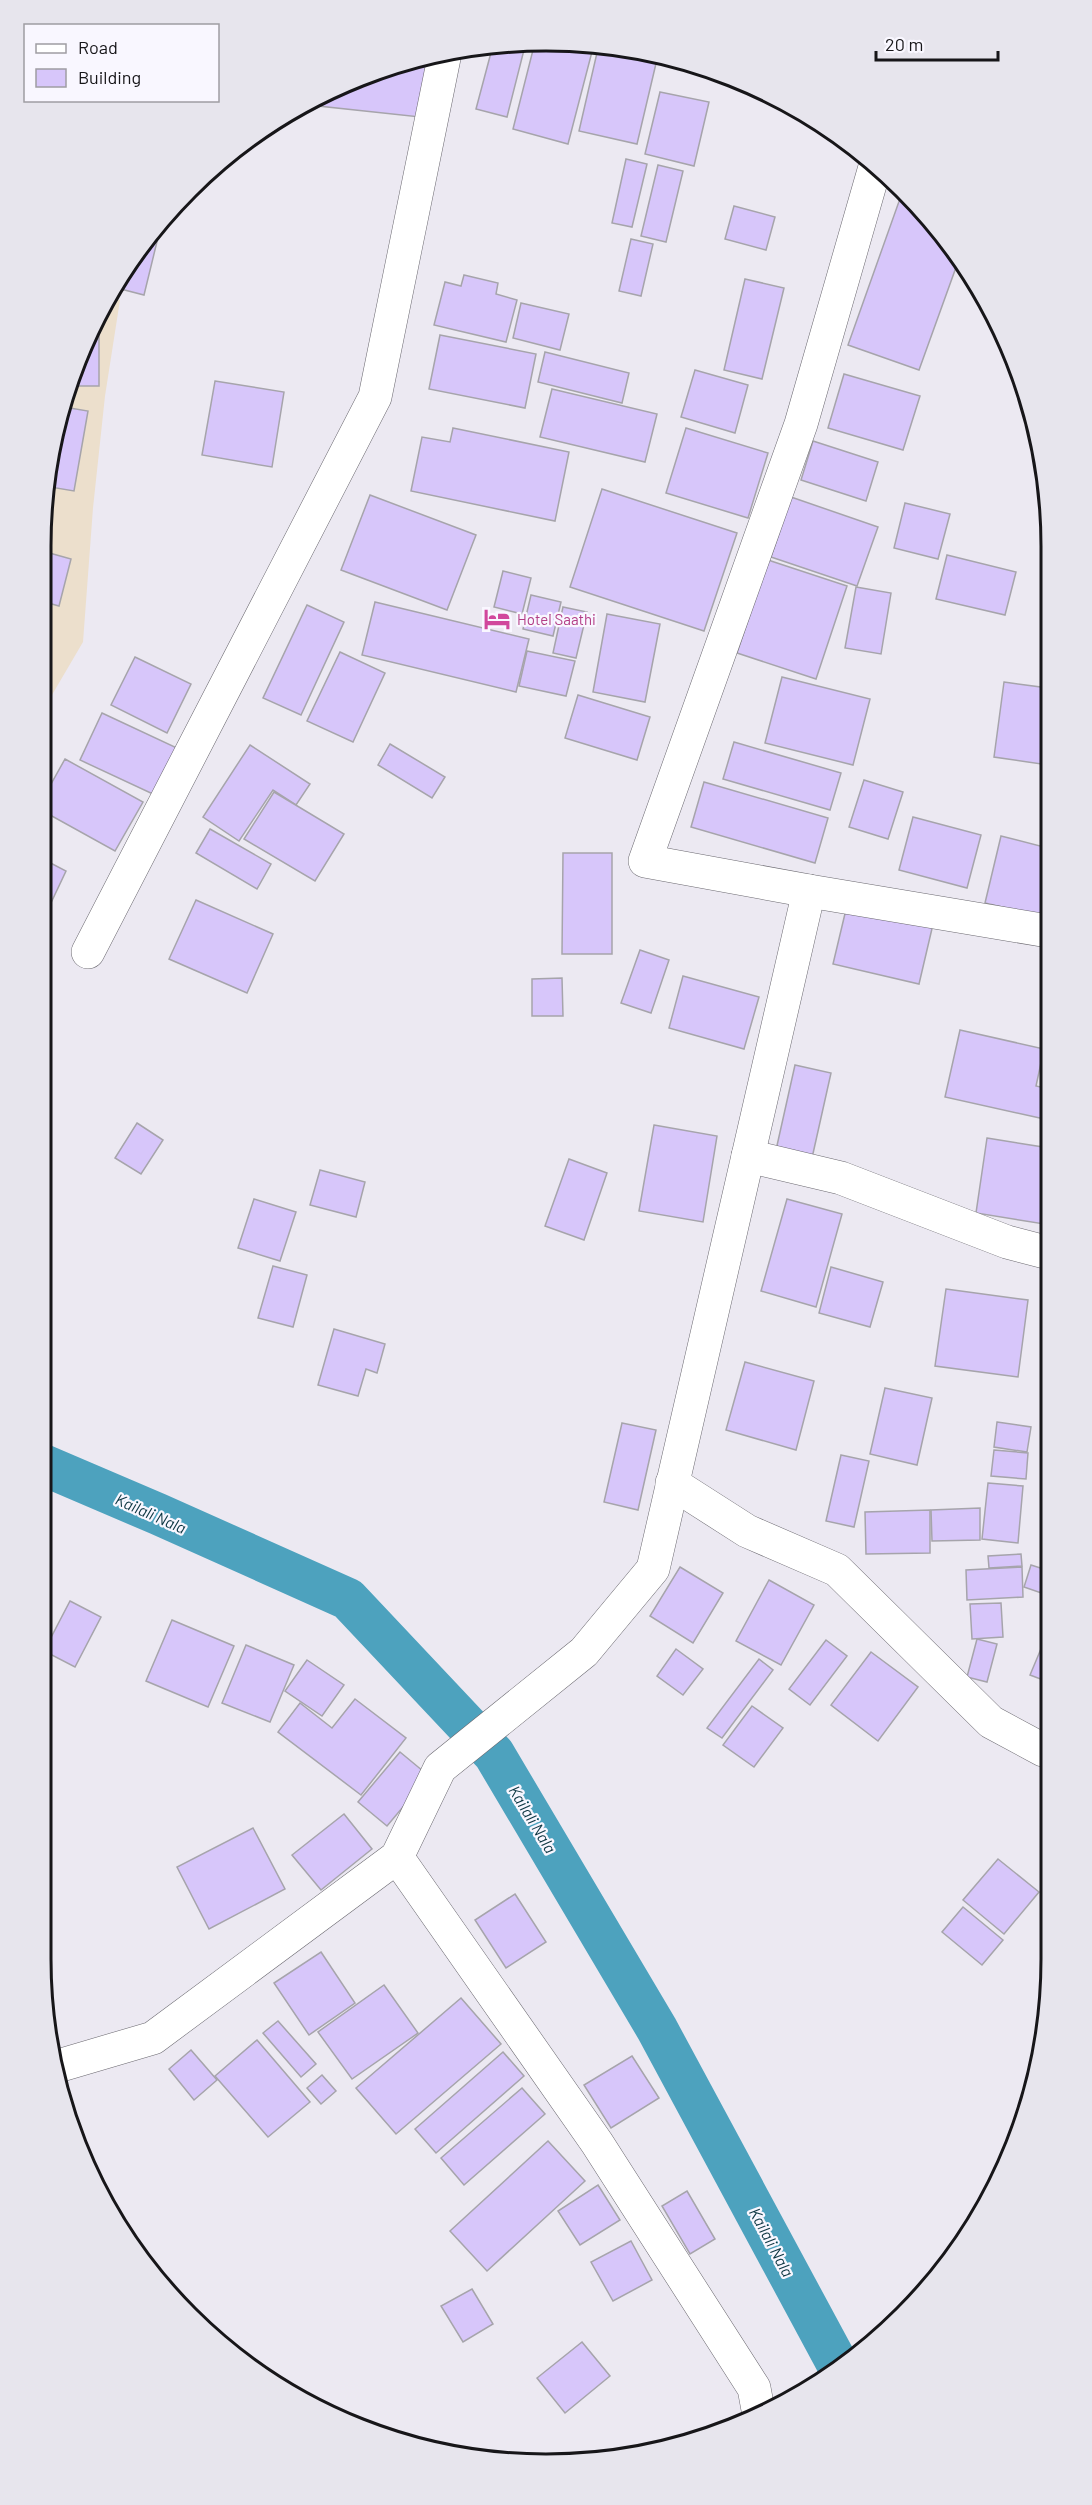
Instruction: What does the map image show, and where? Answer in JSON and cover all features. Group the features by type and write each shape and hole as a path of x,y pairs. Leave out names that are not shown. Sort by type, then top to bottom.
{"street":[{"path":"88,952 375,397 443,62"},
{"path":"873,175 801,424 645,861 1041,930"},
{"path":"63,2065 153,2038 397,1857 440,1768 584,1652 653,1569 809,891"},
{"path":"748,1156 841,1178 1007,1242 1041,1251"},
{"path":"672,1483 747,1531 837,1570 991,1722 1041,1749"},
{"path":"397,1857 597,2143 754,2388 757,2406"}],"shaded area":[{"path":"116,300 120,300 105,396 93,508 83,642 51,697 51,546 55,481 77,387 102,327"}],"building":[{"path":"533,51 592,53 568,144 513,129"},
{"path":"524,52 507,117 476,109 491,54"},
{"path":"597,54 656,64 637,144 579,131"},
{"path":"426,66 420,117 319,106 387,77"},
{"path":"660,92 709,102 694,166 645,154"},
{"path":"626,159 647,164 632,227 612,223"},
{"path":"658,165 683,171 666,242 641,236"},
{"path":"900,200 956,268 919,370 848,345"},
{"path":"734,206 775,217 766,250 725,239"},
{"path":"631,239 653,244 641,296 619,291"},
{"path":"157,240 144,295 122,289"},
{"path":"464,275 498,283 496,294 517,300 506,342 434,325 445,282 461,286"},
{"path":"745,279 784,288 762,379 724,370"},
{"path":"521,303 569,314 560,350 513,338"},
{"path":"99,334 99,386 77,386"},
{"path":"440,335 536,354 525,408 429,389"},
{"path":"545,352 629,373 622,403 538,382"},
{"path":"695,370 748,385 735,433 681,417"},
{"path":"844,374 920,396 903,450 828,428"},
{"path":"215,381 284,392 272,467 202,455"},
{"path":"552,389 657,414 645,462 540,437"},
{"path":"71,408 88,411 74,491 54,488"},
{"path":"453,428 569,452 555,521 411,491 422,437 450,442"},
{"path":"686,428 768,453 748,518 666,493"},
{"path":"813,441 878,462 866,501 801,480"},
{"path":"602,489 737,533 704,631 570,587"},
{"path":"370,495 476,535 447,610 341,570"},
{"path":"791,497 878,527 857,586 771,557"},
{"path":"905,503 950,514 938,559 894,548"},
{"path":"51,553 71,559 59,606 51,604"},
{"path":"947,555 1016,572 1005,615 936,599"},
{"path":"768,560 847,586 816,679 737,653"},
{"path":"503,571 531,578 522,614 494,607"},
{"path":"856,587 891,593 881,654 845,648"},
{"path":"531,595 561,602 553,636 523,629"},
{"path":"375,602 529,639 516,692 362,655"},
{"path":"307,605 344,622 301,715 263,698"},
{"path":"563,607 587,612 576,658 553,653"},
{"path":"607,614 660,624 645,702 593,692"},
{"path":"527,651 575,661 566,696 519,686"},
{"path":"340,652 385,673 353,742 307,721"},
{"path":"135,657 191,684 167,733 111,705"},
{"path":"782,677 870,699 853,765 765,743"},
{"path":"1004,682 1041,687 1041,764 994,757"},
{"path":"578,695 650,717 637,760 565,738"},
{"path":"102,713 177,748 155,795 80,760"},
{"path":"734,742 841,773 830,810 723,779"},
{"path":"390,744 445,777 432,798 378,765"},
{"path":"250,745 310,784 296,805 273,790 239,841 203,817"},
{"path":"65,759 143,802 115,851 51,816 51,784"},
{"path":"864,780 903,792 888,839 849,827"},
{"path":"704,782 828,818 815,863 691,827"},
{"path":"274,792 344,834 315,881 244,839"},
{"path":"913,817 981,835 967,888 899,870"},
{"path":"210,829 271,864 257,889 196,853"},
{"path":"1001,836 1041,846 1041,916 985,903"},
{"path":"563,853 612,853 612,954 562,954"},
{"path":"51,863 66,871 51,903"},
{"path":"196,900 273,934 247,993 169,959"},
{"path":"848,901 934,920 919,984 833,964"},
{"path":"640,950 669,960 651,1013 621,1003"},
{"path":"683,976 759,997 744,1049 669,1028"},
{"path":"562,978 563,1016 532,1016 532,979"},
{"path":"960,1030 1041,1048 1041,1063 1036,1086 1041,1087 1041,1118 945,1097"},
{"path":"795,1065 831,1073 812,1158 776,1150"},
{"path":"137,1123 163,1140 141,1174 115,1158"},
{"path":"654,1125 717,1136 703,1222 639,1211"},
{"path":"987,1138 1041,1147 1041,1224 976,1213"},
{"path":"569,1159 607,1173 584,1240 545,1226"},
{"path":"320,1170 365,1182 356,1217 310,1205"},
{"path":"254,1199 296,1212 280,1261 238,1248"},
{"path":"787,1199 842,1214 816,1307 761,1291"},
{"path":"273,1266 307,1275 293,1327 258,1318"},
{"path":"831,1267 883,1282 870,1327 819,1313"},
{"path":"946,1289 1028,1300 1018,1377 935,1366"},
{"path":"334,1329 385,1344 377,1373 366,1369 358,1396 318,1385"},
{"path":"745,1362 814,1381 796,1450 726,1430"},
{"path":"885,1388 932,1398 917,1465 870,1454"},
{"path":"997,1422 1031,1427 1027,1452 994,1447"},
{"path":"622,1423 656,1430 638,1510 604,1502"},
{"path":"994,1450 1028,1453 1026,1479 991,1476"},
{"path":"841,1455 869,1461 854,1527 826,1521"},
{"path":"988,1483 1023,1486 1018,1543 982,1539"},
{"path":"980,1508 980,1540 932,1541 931,1510"},
{"path":"930,1510 930,1553 866,1554 865,1512"},
{"path":"1021,1554 1022,1566 989,1568 988,1556"},
{"path":"1031,1565 1041,1568 1041,1593 1024,1587"},
{"path":"680,1567 723,1593 693,1643 650,1616"},
{"path":"1022,1567 1023,1597 967,1600 966,1570"},
{"path":"769,1580 814,1605 781,1665 736,1641"},
{"path":"70,1601 101,1617 75,1667 51,1655 51,1638"},
{"path":"1001,1603 1003,1637 972,1639 970,1604"},
{"path":"172,1620 234,1646 208,1707 146,1681"},
{"path":"977,1639 997,1644 987,1682 967,1677"},
{"path":"826,1640 847,1656 810,1705 789,1689"},
{"path":"246,1645 294,1665 270,1722 222,1703"},
{"path":"676,1649 703,1669 683,1695 657,1676"},
{"path":"1041,1649 1041,1679 1030,1675"},
{"path":"871,1652 918,1687 878,1741 831,1705"},
{"path":"759,1659 773,1670 722,1738 707,1728"},
{"path":"307,1660 344,1685 322,1716 285,1691"},
{"path":"355,1699 406,1738 361,1795 278,1732 300,1703 332,1728"},
{"path":"752,1706 783,1728 754,1767 723,1745"},
{"path":"400,1752 429,1776 387,1826 358,1802"},
{"path":"344,1814 372,1849 321,1890 292,1855"},
{"path":"253,1828 285,1889 209,1929 177,1867"},
{"path":"998,1859 1039,1892 1004,1934 963,1900"},
{"path":"515,1894 546,1942 506,1968 475,1920"},
{"path":"963,1907 1003,1940 982,1965 942,1932"},
{"path":"321,1952 355,2003 309,2035 274,1983"},
{"path":"384,1985 418,2033 352,2079 318,2032"},
{"path":"461,1998 501,2044 396,2134 356,2088"},
{"path":"278,2021 316,2064 301,2077 263,2033"},
{"path":"257,2040 310,2102 268,2137 215,2076"},
{"path":"191,2050 217,2080 194,2100 169,2069"},
{"path":"503,2052 524,2076 436,2153 415,2129"},
{"path":"632,2056 659,2098 611,2128 584,2085"},
{"path":"322,2075 336,2091 321,2104 307,2088"},
{"path":"522,2088 545,2114 464,2185 441,2158"},
{"path":"548,2141 585,2181 487,2271 450,2231"},
{"path":"598,2185 620,2220 580,2245 558,2211"},
{"path":"687,2191 715,2239 690,2254 662,2206"},
{"path":"631,2241 652,2280 613,2301 591,2262"},
{"path":"472,2289 493,2324 463,2342 441,2306"},
{"path":"582,2342 610,2376 565,2413 537,2378"}],"waterway":[{"name":"Kailali Nala","path":"51,1468 348,1599 494,1754 657,2029 836,2360"}],"place":[{"name":"Hotel Saathi","path":"497,619"}]}
